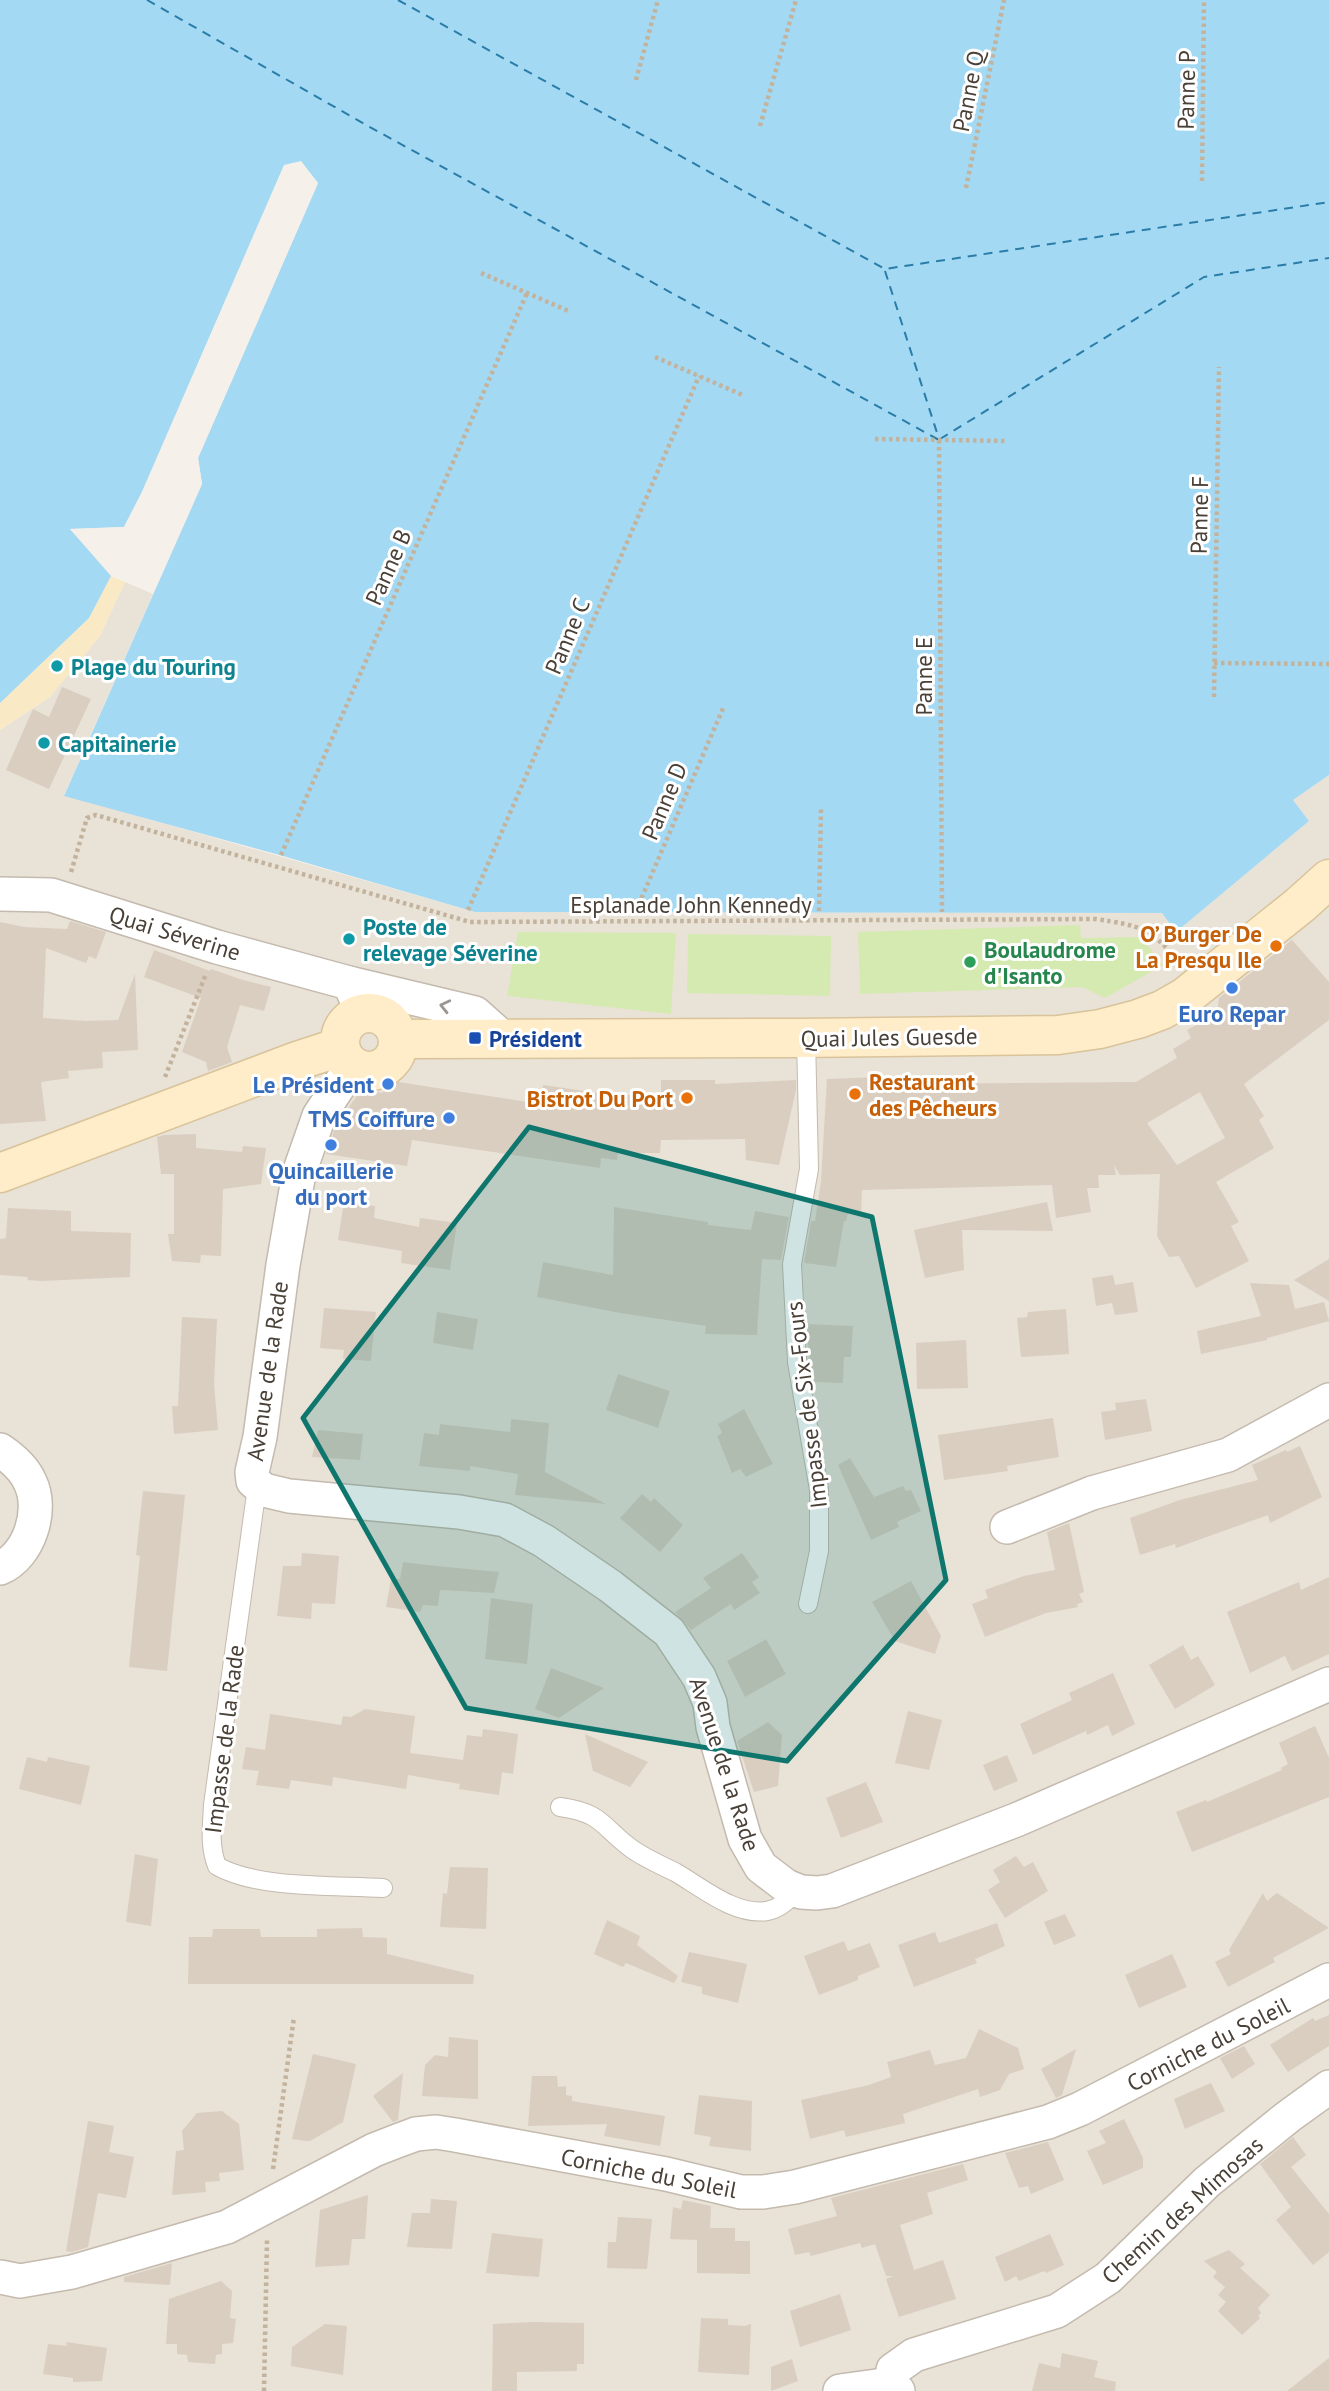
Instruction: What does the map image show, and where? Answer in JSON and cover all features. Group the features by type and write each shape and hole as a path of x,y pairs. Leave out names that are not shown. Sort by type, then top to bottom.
{"main road":[{"name":"Quai Jules Guesde","path":"399,1039 806,1038 1058,1035 1089,1031 1138,1019 1185,998 1329,879"},
{"path":"0,1173 297,1061 342,1063 347,1062 354,1067 372,1071 380,1069 395,1057 399,1039 396,1029 390,1021 356,998 348,1021 342,1029 342,1063"}],"street":[{"name":"Quai Séverine","path":"0,894 51,895 64,898 217,947 356,998 475,1013 503,1038"},
{"name":"Avenue de la Rade","path":"342,1063 318,1116 299,1173 283,1265 260,1437 252,1472 253,1481 257,1487 271,1493 289,1496 505,1520 544,1541 610,1586 669,1632 699,1677 710,1703 716,1741 745,1839 761,1867 772,1877 797,1890 817,1893 832,1891 972,1837 1202,1741 1329,1684"},
{"path":"1006,1527 1092,1493 1228,1455 1329,1400"},
{"path":"0,1450 15,1461 32,1484 34,1515 32,1529 25,1544 15,1559 0,1568"},
{"name":"Corniche du Soleil","path":"0,2277 20,2281 72,2272 227,2227 374,2150 416,2134 436,2132 455,2135 666,2174 741,2192 795,2187 1048,2122 1091,2104 1329,1980"},
{"name":"Chemin des Mimosas","path":"895,2388 893,2370 914,2355 1057,2311 1108,2278 1207,2182 1329,2087"},
{"path":"840,2391 895,2388"}],"lane":[{"name":"Impasse de Six-Fours","path":"806,1038 809,1169 794,1248 792,1275 797,1362 819,1490 819,1551 808,1604"},
{"name":"Impasse de la Rade","path":"257,1487 213,1805 213,1856 217,1866 240,1876 383,1888"},
{"path":"560,1807 588,1813 605,1823 632,1848 734,1905 754,1912 769,1911 780,1907 797,1890"}],"path":[{"path":"636,80 658,0"},
{"path":"760,126 796,0"},
{"name":"Panne Q","path":"966,188 1004,0"},
{"name":"Panne P","path":"1202,181 1204,0"},
{"path":"481,274 571,312"},
{"name":"Panne B","path":"281,855 527,293"},
{"path":"655,357 745,396"},
{"name":"Panne F","path":"1214,697 1219,367"},
{"name":"Panne C","path":"468,910 699,376"},
{"path":"875,439 1008,441"},
{"name":"Panne E","path":"939,440 942,912"},
{"path":"1214,663 1329,664"},
{"name":"Panne D","path":"636,911 724,706"},
{"path":"819,911 821,808"},
{"name":"Esplanade John Kennedy","path":"64,898 82,830 87,818 96,815 470,922 1096,919 1137,926 1152,934 1199,986"},
{"path":"164,1111 159,1090 217,947"}],"highlighted area":[{"path":"529,1127 872,1217 946,1580 787,1761 466,1708 303,1418"}],"shaded area":[{"path":"125,582 153,594 64,795 475,912 1162,913 1176,932 1309,821 1293,800 1329,775 1329,2391 0,2391 0,730 50,697 100,636"}],"green space":[{"name":"Boulaudrome d'Isanto","path":"1080,925 1081,938 1141,937 1163,965 1105,998 1082,987 860,994 858,932"},
{"path":"518,932 676,933 671,1014 507,996"},
{"path":"688,934 831,936 830,996 687,993"}],"sand":[{"name":"Plage du Touring","path":"111,576 125,582 100,636 50,697 0,730 0,703 89,618"}],"water":[{"path":"0,0 1329,0 1329,775 1293,800 1309,821 1176,932 1162,913 475,912 64,796 202,484 198,458 318,183 301,162 284,166 142,492 124,527 70,529 111,576 89,618 0,703"}],"pier":[{"path":"301,161 318,183 198,458 202,484 153,594 150,593 198,484 195,456 314,183 300,165 287,168 234,285 146,494 127,529 77,532 114,578 70,529 124,527 142,492 284,165"}],"building":[{"name":"Capitainerie","path":"62,687 91,699 49,789 6,770 33,709 49,717"},
{"path":"70,921 106,932 96,959 89,956 86,963 46,948 43,1018 118,1020 135,974 138,1050 102,1052 103,1068 68,1071 69,1078 41,1082 46,1121 0,1124 0,922 24,927 67,929"},
{"path":"1292,940 1329,982 1329,1020 1244,1084 1264,1116 1259,1120 1274,1148 1216,1182 1239,1222 1231,1226 1249,1261 1196,1288 1179,1256 1169,1257 1157,1236 1160,1174 1120,1175 1114,1165 1116,1175 1098,1175 1099,1188 1087,1188 1091,1212 1056,1218 1052,1185 862,1190 861,1214 848,1213 844,1221 836,1267 804,1263 811,1221 815,1221 821,1181 827,1079 882,1077 882,1084 1136,1082 1177,1058 1173,1049 1191,1038 1187,1030 1217,1014 1219,998","holes":["1200,1092 1225,1138 1177,1165 1147,1123"]},
{"path":"154,950 210,971 211,969 271,987 264,1011 240,1005 227,1047 232,1062 208,1071 206,1062 182,1052 201,998 144,977"},
{"path":"385,1080 541,1104 543,1085 612,1095 661,1095 661,1080 715,1080 715,1084 796,1080 796,1090 779,1165 746,1160 745,1139 661,1140 660,1153 618,1153 617,1160 601,1158 600,1168 412,1140 407,1166 326,1154 336,1125 361,1090 383,1093"},
{"path":"196,1134 196,1148 242,1152 243,1146 266,1148 261,1184 223,1189 221,1256 201,1255 200,1263 172,1261 168,1234 174,1234 174,1174 161,1174 157,1137"},
{"path":"344,1202 375,1206 374,1218 419,1227 420,1218 457,1223 450,1270 401,1263 402,1251 338,1240"},
{"path":"1047,1202 1053,1231 962,1230 964,1270 925,1278 914,1230"},
{"path":"614,1207 708,1222 708,1225 751,1230 755,1211 789,1217 781,1260 762,1259 757,1335 705,1334 706,1326 537,1297 543,1262 613,1275"},
{"path":"8,1208 71,1211 71,1231 131,1233 130,1277 41,1281 0,1275 0,1239 6,1238"},
{"path":"1329,1259 1329,1301 1294,1280"},
{"path":"1113,1275 1115,1285 1133,1282 1138,1312 1115,1315 1112,1303 1096,1306 1092,1278"},
{"path":"1250,1283 1289,1285 1295,1309 1324,1302 1329,1321 1267,1340 1201,1354 1197,1331 1261,1316"},
{"path":"324,1308 376,1312 371,1361 343,1359 344,1350 320,1348"},
{"path":"1066,1309 1069,1354 1021,1357 1017,1318 1027,1317 1028,1312"},
{"path":"437,1312 478,1319 473,1350 433,1343"},
{"path":"182,1317 217,1319 214,1384 218,1430 174,1434 172,1406 178,1406"},
{"path":"806,1324 853,1326 851,1357 844,1357 843,1383 812,1382"},
{"path":"966,1340 968,1388 917,1389 916,1343"},
{"path":"618,1374 670,1391 658,1428 606,1410"},
{"path":"1146,1399 1152,1431 1105,1440 1101,1412 1116,1410 1115,1403"},
{"path":"744,1409 773,1464 746,1477 740,1469 732,1473 717,1436 722,1433 718,1424"},
{"path":"1053,1418 1059,1457 1007,1466 1008,1471 944,1480 938,1435"},
{"path":"511,1419 549,1423 545,1472 606,1504 515,1495 518,1474 470,1466 470,1471 419,1466 424,1433 439,1435 440,1424 510,1432"},
{"path":"318,1430 363,1434 360,1460 312,1457"},
{"path":"1300,1446 1322,1497 1270,1523 1268,1515 1176,1548 1175,1544 1140,1555 1130,1518 1180,1500 1258,1480 1252,1465"},
{"path":"850,1458 874,1497 903,1486 906,1491 911,1490 921,1511 897,1522 899,1527 871,1540 838,1465"},
{"path":"143,1491 185,1495 167,1671 129,1667 140,1556 136,1555"},
{"path":"642,1494 651,1502 654,1498 683,1525 660,1552 620,1518"},
{"path":"1069,1523 1084,1592 1079,1594 1083,1602 1077,1604 1078,1607 1046,1613 985,1637 972,1604 988,1598 985,1590 1024,1576 1055,1570 1047,1532"},
{"path":"302,1553 339,1556 335,1604 312,1603 311,1619 277,1616 283,1566 301,1566"},
{"path":"742,1553 759,1577 752,1582 760,1593 734,1610 731,1604 691,1630 675,1612 711,1588 703,1578"},
{"path":"403,1562 499,1572 494,1593 440,1590 438,1606 423,1605 420,1612 386,1607 391,1579 400,1579"},
{"path":"1329,1577 1329,1654 1292,1671 1285,1656 1250,1673 1227,1612 1299,1582 1301,1590"},
{"path":"911,1581 941,1636 935,1654 895,1641 872,1602"},
{"path":"491,1598 533,1604 527,1664 485,1659"},
{"path":"766,1639 786,1674 745,1697 727,1661"},
{"path":"1183,1645 1191,1660 1198,1656 1215,1685 1175,1709 1149,1665"},
{"path":"551,1668 604,1688 559,1718 535,1709"},
{"path":"1113,1673 1135,1724 1112,1736 1108,1725 1087,1735 1086,1731 1033,1755 1020,1724 1072,1700 1069,1693"},
{"path":"365,1709 415,1716 410,1753 463,1760 467,1735 482,1737 483,1729 518,1734 513,1774 502,1772 499,1795 459,1789 460,1784 408,1775 406,1789 333,1777 332,1786 291,1780 289,1789 256,1785 259,1771 242,1769 246,1747 265,1750 270,1714 341,1725 343,1716 351,1717"},
{"path":"908,1711 942,1720 929,1770 895,1763"},
{"path":"768,1722 782,1735 778,1786 754,1792 737,1741"},
{"path":"1315,1726 1329,1758 1329,1797 1192,1852 1176,1812 1206,1800 1207,1802 1282,1770 1281,1768 1288,1764 1279,1743"},
{"path":"585,1734 648,1762 630,1787 593,1771"},
{"path":"1007,1755 1018,1781 994,1791 983,1765"},
{"path":"27,1757 47,1762 48,1757 90,1766 81,1805 19,1789"},
{"path":"866,1782 883,1822 841,1838 826,1798"},
{"path":"135,1854 158,1859 151,1926 126,1922"},
{"path":"1016,1856 1024,1867 1033,1862 1048,1891 1005,1918 988,1890 1000,1882 993,1870"},
{"path":"450,1867 488,1868 486,1929 440,1927 443,1893 447,1894"},
{"path":"1263,1893 1267,1901 1277,1893 1329,1928 1273,1958 1275,1962 1228,1987 1215,1962 1231,1954 1229,1950"},
{"path":"1065,1914 1076,1936 1054,1945 1044,1922"},
{"path":"607,1920 640,1936 637,1945 678,1976 674,1983 626,1963 623,1967 594,1954"},
{"path":"997,1923 1005,1946 975,1959 977,1963 914,1987 898,1945 935,1932 939,1943"},
{"path":"362,1928 363,1937 387,1938 387,1954 474,1975 473,1984 188,1984 189,1937 212,1937 213,1929 260,1929 261,1937 317,1937 317,1929"},
{"path":"844,1941 848,1951 870,1943 880,1967 858,1976 858,1980 819,1995 804,1956"},
{"path":"689,1952 747,1964 738,2003 702,1994 702,1987 681,1982"},
{"path":"1172,1954 1187,1987 1139,2008 1125,1975"},
{"path":"1329,2015 1329,2046 1288,2072 1270,2045 1313,2018 1315,2021"},
{"path":"979,2029 1018,2048 1024,2069 1009,2074 1000,2090 980,2097 978,2089 903,2114 905,2123 846,2137 844,2130 810,2139 801,2100 869,2085 891,2077 887,2062 930,2050 935,2065 966,2058"},
{"path":"449,2037 478,2040 478,2099 422,2096 425,2065 435,2055 448,2057"},
{"path":"1244,2046 1255,2064 1232,2079 1220,2058"},
{"path":"1076,2049 1062,2095 1056,2098 1041,2069"},
{"path":"313,2054 356,2064 343,2122 310,2141 292,2139"},
{"path":"403,2073 398,2120 393,2122 373,2096"},
{"path":"532,2076 557,2076 558,2087 566,2086 566,2095 572,2096 572,2101 665,2116 660,2146 604,2136 607,2124 528,2126"},
{"path":"1211,2083 1225,2111 1185,2129 1174,2099"},
{"path":"699,2095 752,2101 751,2151 709,2146 711,2137 694,2134"},
{"path":"222,2111 239,2124 244,2170 219,2173 220,2181 205,2182 206,2192 172,2195 176,2151 184,2150 182,2131 197,2113"},
{"path":"1124,2119 1143,2158 1143,2168 1103,2185 1087,2151 1106,2143 1099,2131"},
{"path":"88,2121 114,2126 109,2152 134,2157 126,2198 98,2193 88,2247 72,2252 66,2251"},
{"path":"1293,2137 1306,2155 1291,2167 1329,2214 1329,2252 1313,2265 1276,2220 1291,2207 1260,2164"},
{"path":"1048,2142 1064,2180 1031,2194 1028,2186 1019,2188 1005,2153"},
{"path":"963,2164 968,2180 927,2193 933,2214 900,2225 914,2270 943,2260 956,2299 899,2317 886,2279 894,2276 886,2276 875,2244 862,2248 860,2243 811,2256 809,2252 795,2255 788,2229 837,2216 831,2198"},
{"path":"368,2195 365,2239 352,2239 349,2265 315,2267 320,2210"},
{"path":"431,2199 457,2201 452,2249 407,2247 412,2213 430,2213"},
{"path":"683,2200 711,2206 710,2228 735,2228 735,2241 750,2241 750,2274 697,2273 697,2240 670,2239 673,2207 681,2209"},
{"path":"618,2217 652,2219 647,2269 607,2268 608,2242 616,2242"},
{"path":"492,2233 543,2239 539,2277 486,2273"},
{"path":"1050,2234 1064,2265 1019,2281 1016,2276 1005,2282 995,2257"},
{"path":"1229,2250 1245,2264 1240,2268 1270,2295 1258,2308 1260,2318 1242,2335 1218,2311 1226,2302 1218,2295 1225,2287 1213,2277 1217,2272 1204,2261"},
{"path":"172,2263 170,2285 124,2282 124,2277"},
{"path":"221,2281 232,2291 230,2318 236,2319 233,2343 222,2344 222,2354 216,2355 215,2364 188,2362 187,2355 177,2354 177,2344 166,2344 169,2299"},
{"path":"840,2294 851,2330 800,2347 790,2311"},
{"path":"701,2318 728,2319 728,2325 751,2324 749,2375 698,2372"},
{"path":"584,2323 584,2364 577,2364 577,2371 517,2372 517,2391 492,2391 493,2324"},
{"path":"325,2324 347,2326 343,2375 291,2366 292,2347"},
{"path":"66,2342 107,2348 102,2381 73,2382 73,2378 43,2374 48,2344 67,2346"},
{"path":"1062,2353 1098,2361 1094,2377 1116,2382 1115,2391 1032,2391 1039,2363 1060,2368"},
{"path":"1329,2358 1329,2391 1287,2391"},
{"path":"792,2359 798,2381 771,2391 771,2367"}],"ferry route":[{"path":"147,0 368,126 939,440"},
{"path":"398,0 885,269 1329,202"},
{"path":"940,439 1204,277 1329,258"},
{"path":"885,271 939,439"}],"place":[{"name":"Plage du Touring","path":"57,666"},
{"name":"Capitainerie","path":"44,743"},
{"name":"Poste de relevage Séverine","path":"349,939"},
{"name":"O’ Burger De La Presqu Ile","path":"1276,946"},
{"name":"Boulaudrome d'Isanto","path":"970,962"},
{"name":"Euro Repar","path":"1232,988"},
{"name":"Président","path":"475,1038"},
{"name":"Le Président","path":"388,1084"},
{"name":"Restaurant des Pêcheurs","path":"855,1094"},
{"name":"Bistrot Du Port","path":"687,1098"},
{"name":"TMS Coiffure","path":"449,1118"},
{"name":"Quincaillerie du port","path":"331,1145"}]}
